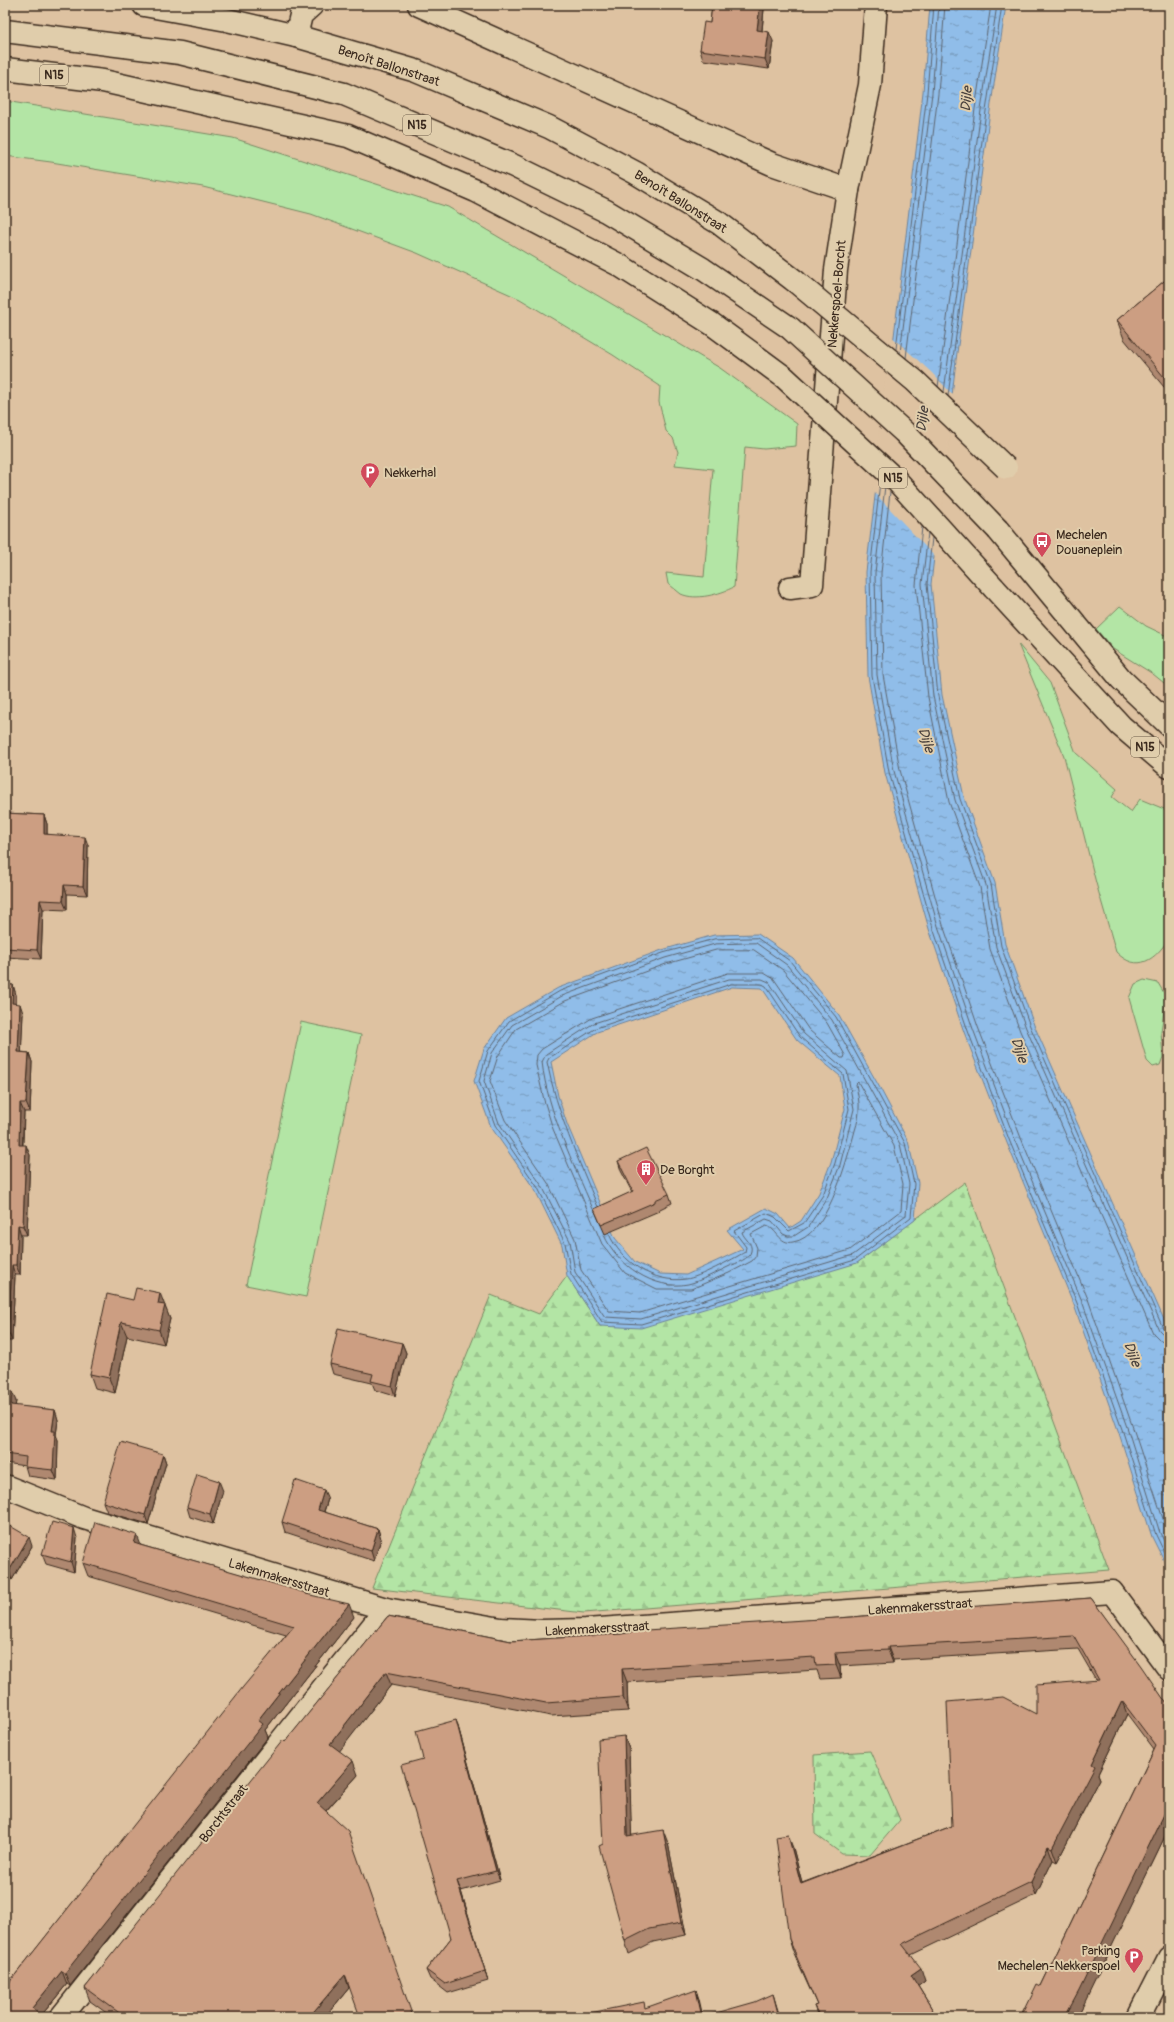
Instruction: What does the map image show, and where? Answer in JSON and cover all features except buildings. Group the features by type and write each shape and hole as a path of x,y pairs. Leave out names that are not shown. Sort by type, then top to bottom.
{"street":[{"name":"Benoît Ballonstraat","path":"144,5 227,20 296,36 416,71 549,127 636,173 719,223 795,281 915,380 1010,473"},
{"path":"296,36 301,15 312,5"},
{"path":"420,5 772,164 848,190"},
{"name":"Nekkerspoel-Borcht","path":"790,588 812,585 836,270 848,190 870,85 876,5"},
{"name":"N15","path":"5,31 180,54 344,94 514,166 606,211 703,269 790,328 904,432 998,530 1121,679 1169,725"},
{"name":"N15","path":"5,69 103,82 348,136 476,191 619,265 712,324 784,378 897,481 1121,726 1169,767"},
{"name":"Lakenmakersstraat","path":"5,1486 84,1518 386,1609 501,1629 542,1631 586,1630 1112,1592 1169,1669"},
{"name":"Borchtstraat","path":"61,2017 386,1609"},
{"path":"1138,2017 1169,1958"}],"green space":[{"path":"5,101 233,138 448,207 720,368 797,424 796,446 764,449 745,447 734,587 708,596 694,597 681,594 668,584 666,573 704,577 713,469 675,465 678,452 673,438 666,431 659,402 660,386 613,355 520,299 417,253 311,214 203,187 5,156"},
{"path":"1120,606 1146,626 1169,637 1169,687 1153,674 1113,649 1096,629"},
{"path":"1018,644 1050,683 1076,753 1117,789 1112,797 1131,812 1140,799 1169,811 1169,938 1158,952 1146,961 1139,963 1132,962 1124,959 1116,952 1096,883 1064,756"},
{"path":"1144,980 1158,983 1164,993 1165,1003 1161,1032 1163,1057 1160,1065 1153,1067 1147,1061 1129,998 1135,984"},
{"path":"301,1022 361,1035 306,1297 246,1285"},
{"path":"965,1182 1109,1570 584,1613 372,1588 491,1295 539,1314 567,1276 600,1326 857,1263"},
{"path":"870,1751 900,1820 870,1855 842,1854 815,1834 814,1755"}],"water":[{"name":"Dijle","path":"930,5 1006,5 956,360 931,584 942,695 964,797 995,883 1005,944 1034,1025 1169,1331 1169,1571 1152,1537 1119,1433 1074,1305 1007,1143 964,1032 929,929 885,773 868,676 866,572 923,92"},
{"path":"758,934 793,958 839,1015 908,1141 918,1183 915,1220 857,1263 641,1328 600,1326 567,1276 562,1245 535,1190 491,1127 474,1081 484,1049 506,1018 558,988 662,950 714,935","holes":["732,987 762,988 797,1040 840,1076 845,1109 831,1162 819,1193 801,1221 790,1228 778,1214 766,1208 727,1230 743,1249 686,1275 660,1274 635,1262 615,1238 567,1124 558,1096 551,1062 597,1032"]}],"pier":[{"path":"891,336 931,372 954,396 936,558 873,491"}],"place":[{"name":"Nekkerhal","path":"370,489"},
{"name":"Mechelen Douaneplein","path":"1042,558"},
{"name":"De Borght","path":"646,1186"},
{"name":"Parking Mechelen-Nekkerspoel","path":"1134,1974"}]}
